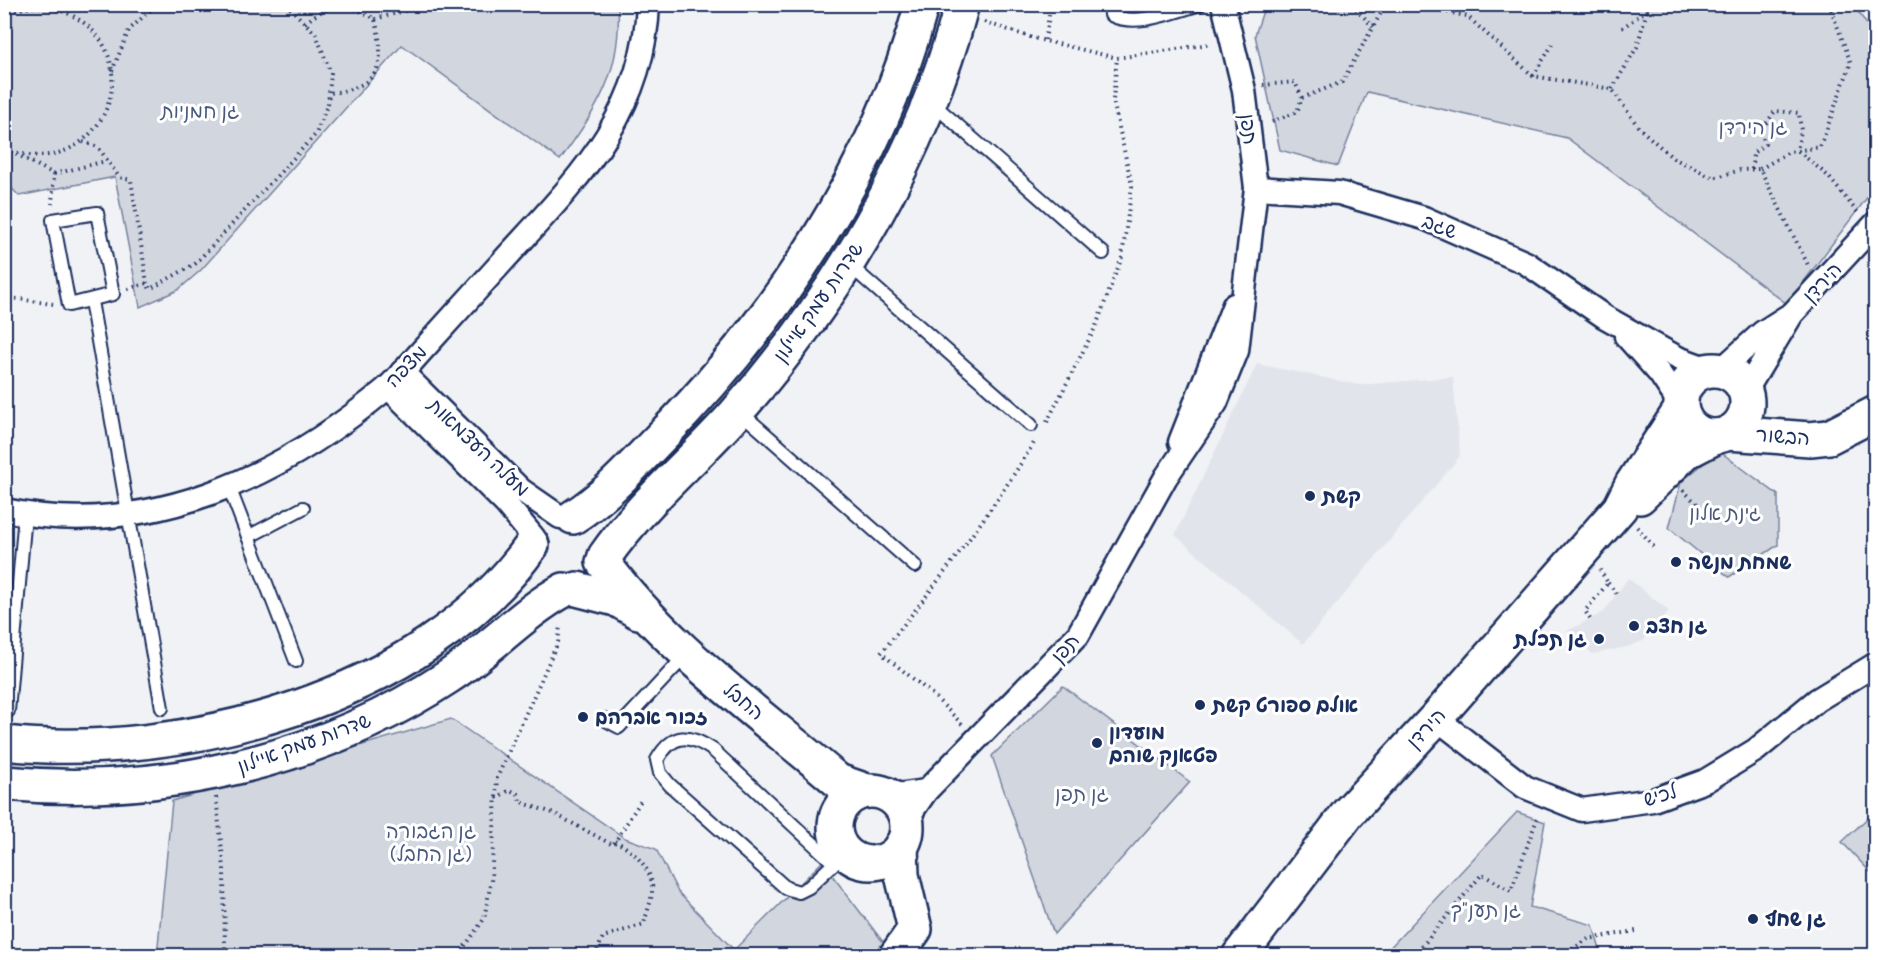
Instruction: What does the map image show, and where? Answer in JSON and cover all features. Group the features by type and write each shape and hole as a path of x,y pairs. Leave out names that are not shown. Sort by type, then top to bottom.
{"main road":[{"name":"שדרות עמק איילון","path":"566,517 600,496 674,424 738,350 795,272 825,227 876,129 915,32 922,4"},
{"name":"שדרות עמק איילון","path":"604,559 617,539 738,410 797,337 847,263 897,173 930,101 952,44 971,12"},
{"path":"1716,370 1738,380 1746,395 1743,418 1723,434 1697,431 1688,424 1681,406 1686,385 1692,377 1716,370"},
{"name":"הבשור","path":"1746,395 1773,414 1837,431"},
{"name":"הירדן","path":"1239,956 1348,813 1436,718 1620,508 1632,484 1681,406"},
{"name":"הבשור","path":"1723,434 1810,439 1829,437 1875,413"},
{"name":"הירדן","path":"1620,508 1640,498 1686,452 1723,434"},
{"path":"566,517 585,520 595,528 603,543 604,559 594,579 567,600 542,579 533,563 533,542 541,528 566,517"},
{"name":"שדרות עמק איילון","path":"4,743 84,748 156,742 219,731 313,701 350,686 390,665 458,623 504,582 533,542"},
{"name":"החבל","path":"604,559 650,619 878,822"},
{"name":"החבל","path":"567,600 616,599 650,619"},
{"name":"שדרות עמק איילון","path":"4,783 52,787 116,786 213,772 278,756 367,722 464,667 532,610 567,600"},
{"path":"878,822 856,859 840,857 835,832 878,822"},
{"path":"878,822 915,929 896,956"}],"street":[{"name":"מצפה","path":"15,512 74,518 127,513 173,505 230,487 311,444 395,379 558,201 594,155 622,112 640,70 647,30 648,4"},
{"name":"תפן","path":"878,822 926,791 1078,635 1166,477 1216,403 1237,351 1256,188 1244,90 1223,4"},
{"name":"שגב","path":"1256,188 1339,193 1424,218 1526,263 1605,317 1678,358 1716,370"},
{"name":"הירדן","path":"1746,395 1792,314 1875,223"},
{"name":"הירדן","path":"1716,370 1763,332 1792,314"},
{"name":"שגב","path":"1605,317 1624,333 1660,374 1681,406"},
{"name":"מעלה העצמאות","path":"395,379 521,490 566,517"},
{"name":"מעלה העצמאות","path":"395,379 506,504 533,542"},
{"name":"לכיש","path":"1436,718 1525,787 1582,810 1653,800 1705,781 1756,750 1817,700 1875,664"}],"lane":[{"path":"1110,4 1111,15 1121,20 1142,19 1168,8 1201,4"},
{"path":"930,101 1103,253"},
{"path":"97,213 113,294 91,301 69,305 53,220 97,213"},
{"path":"847,263 1031,425"},
{"path":"91,301 162,708"},
{"path":"738,410 915,566"},
{"path":"230,487 296,661"},
{"path":"249,537 303,508"},
{"path":"9,711 15,512"},
{"path":"604,719 619,728 688,653"},
{"path":"686,737 695,738 714,750 840,857 809,887 799,892 777,882 670,785 660,772 657,760 663,749 686,737"}],"path":[{"path":"59,10 63,4"},
{"path":"112,71 129,30 157,4"},
{"path":"83,142 98,147 119,177 131,180 147,283 150,289 195,264 316,134 329,93 331,74 316,34 286,4"},
{"path":"375,19 430,4"},
{"path":"454,4 456,15 492,4"},
{"path":"1352,4 1373,27"},
{"path":"1302,98 1342,82 1386,4"},
{"path":"1406,4 1467,16 1533,76 1612,89 1639,128 1673,158 1714,178 1760,168 1789,152 1821,147 1851,63 1829,4"},
{"path":"1612,89 1637,47 1647,10 1645,4"},
{"path":"4,15 14,10 36,6 59,10 79,18 95,33 106,51 112,71 112,91 108,110 98,128 83,142 63,152 41,156 18,154 4,148"},
{"path":"306,23 317,13 334,6 358,8 375,19 382,44 380,67 364,84 351,91 329,93"},
{"path":"1045,40 1050,9"},
{"path":"1622,28 1647,10"},
{"path":"971,12 1045,40 1117,58 1232,40"},
{"path":"1533,76 1554,42"},
{"path":"1244,90 1266,84 1295,82 1302,98 1298,112 1249,131"},
{"path":"1752,169 1753,153 1765,144 1761,131 1775,111 1799,113 1801,131 1797,150"},
{"path":"1797,150 1828,176 1848,204"},
{"path":"54,174 106,161"},
{"path":"1760,168 1818,286"},
{"path":"113,294 147,283"},
{"path":"4,297 69,305"},
{"path":"1666,472 1700,507 1715,513"},
{"path":"1587,546 1608,583 1617,594"},
{"path":"1590,619 1585,611 1608,583"},
{"path":"458,956 484,919 491,882 497,778 558,642 567,600"},
{"path":"213,772 224,868 225,956"},
{"path":"496,798 510,790 518,794 520,802 553,813 613,845 642,799"},
{"path":"1414,956 1482,874 1511,891 1546,796"},
{"path":"595,956 603,937 644,924 653,890 644,866 630,848 615,841"},
{"path":"1562,956 1588,939 1636,931"}],"shaded area":[{"name":"קשת","path":"1257,364 1359,385 1453,377 1460,456 1303,644 1175,535"},
{"name":"גן חצב","path":"1628,578 1669,611 1643,641 1593,654 1567,631 1604,612"}],"green space":[{"name":"גן חמניות","path":"5,5 618,5 616,50 605,88 586,123 560,160 402,45 201,270 178,290 140,307 115,177 19,196 5,181"},
{"name":"גן הירדן","path":"1265,5 1854,5 1875,37 1875,187 1787,304 1567,138 1367,92 1338,166 1280,150 1255,35"},
{"name":"גינת אלון","path":"1719,451 1778,495 1778,545 1729,577 1669,528 1681,482"},
{"name":"גן תפן","path":"1063,686 1190,782 1054,934 992,756"},
{"name":"גן הגבורה (גן החבל)","path":"451,719 625,838 656,849 678,892 734,950 822,862 893,955 157,956 172,801"},
{"path":"1875,811 1875,877 1842,842"},
{"name":"גן תענ\"ך","path":"1517,812 1545,822 1530,907 1593,925 1600,950 1590,956 1383,955"}],"place":[{"name":"קשת","path":"1310,496"},
{"name":"שמחת מנשה","path":"1676,562"},
{"name":"גן חצב","path":"1634,626"},
{"name":"גן תכלת","path":"1599,639"},
{"name":"אולם ספורט קשת","path":"1200,705"},
{"name":"זכור אברהם","path":"583,717"},
{"name":"מועדון פטאנק שוהם","path":"1097,743"},
{"name":"גן שחף","path":"1753,919"}]}
